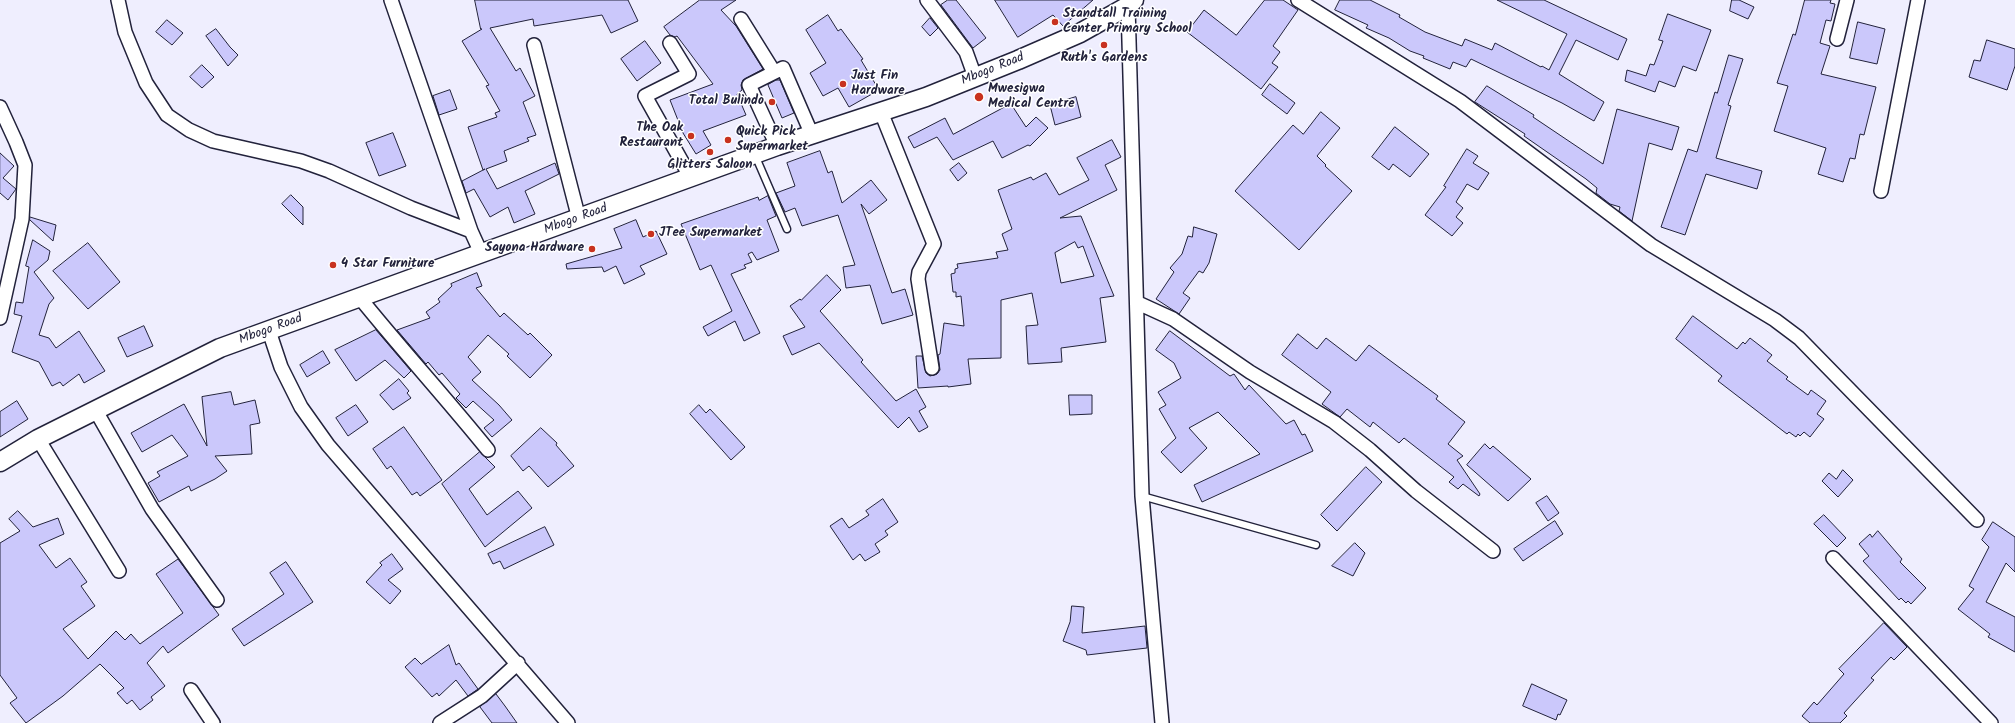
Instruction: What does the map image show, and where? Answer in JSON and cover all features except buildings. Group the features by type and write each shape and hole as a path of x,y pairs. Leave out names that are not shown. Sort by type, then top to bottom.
{"main road":[{"name":"Mbogo Road","path":"0,462 38,439 220,348 777,146 881,112 975,77 1080,33 1131,3"}],"street":[{"path":"118,0 125,32 146,83 167,116 189,130 213,141 301,161 329,171 411,208 471,231"},
{"path":"392,0 471,231 481,254"},
{"path":"927,0 966,52 975,77"},
{"path":"1298,0 1460,101 1651,245 1775,320 1799,338 1977,520"},
{"path":"1837,39 1847,0"},
{"path":"1881,191 1918,0"},
{"path":"1131,3 1142,496 1162,723"},
{"path":"741,18 774,72"},
{"path":"670,43 688,74 645,96 690,178"},
{"path":"534,45 579,219"},
{"path":"777,146 749,85 782,68 812,135"},
{"path":"0,107 25,165 25,172 22,219 0,318"},
{"path":"881,112 934,244 919,272 918,278 932,368"},
{"path":"360,298 399,347 444,395 488,450"},
{"path":"1138,302 1173,319 1250,372 1334,422 1370,450 1416,491 1493,551"},
{"path":"269,331 281,367 301,407 328,445 518,663 568,723"},
{"path":"96,411 152,509 217,600"},
{"path":"38,439 120,571"},
{"path":"1833,558 1991,723"},
{"path":"440,723 482,696 518,663"},
{"path":"191,690 213,723"}],"lane":[{"path":"755,154 787,229"},
{"path":"1142,496 1316,545"}],"place":[{"name":"Standtall Training Center Primary School","path":"1055,22"},
{"name":"Ruth's Gardens","path":"1104,45"},
{"name":"Just Fin Hardware","path":"843,84"},
{"name":"Mwesigwa Medical Centre","path":"979,97"},
{"name":"Total Bulindo","path":"772,102"},
{"name":"The Oak Restaurant","path":"691,136"},
{"name":"Quick Pick Supermarket","path":"728,140"},
{"name":"Glitters Saloon","path":"710,152"},
{"name":"JTee Supermarket","path":"651,234"},
{"name":"Sayona Hardware","path":"592,249"},
{"name":"4 Star Furniture","path":"333,265"}]}
